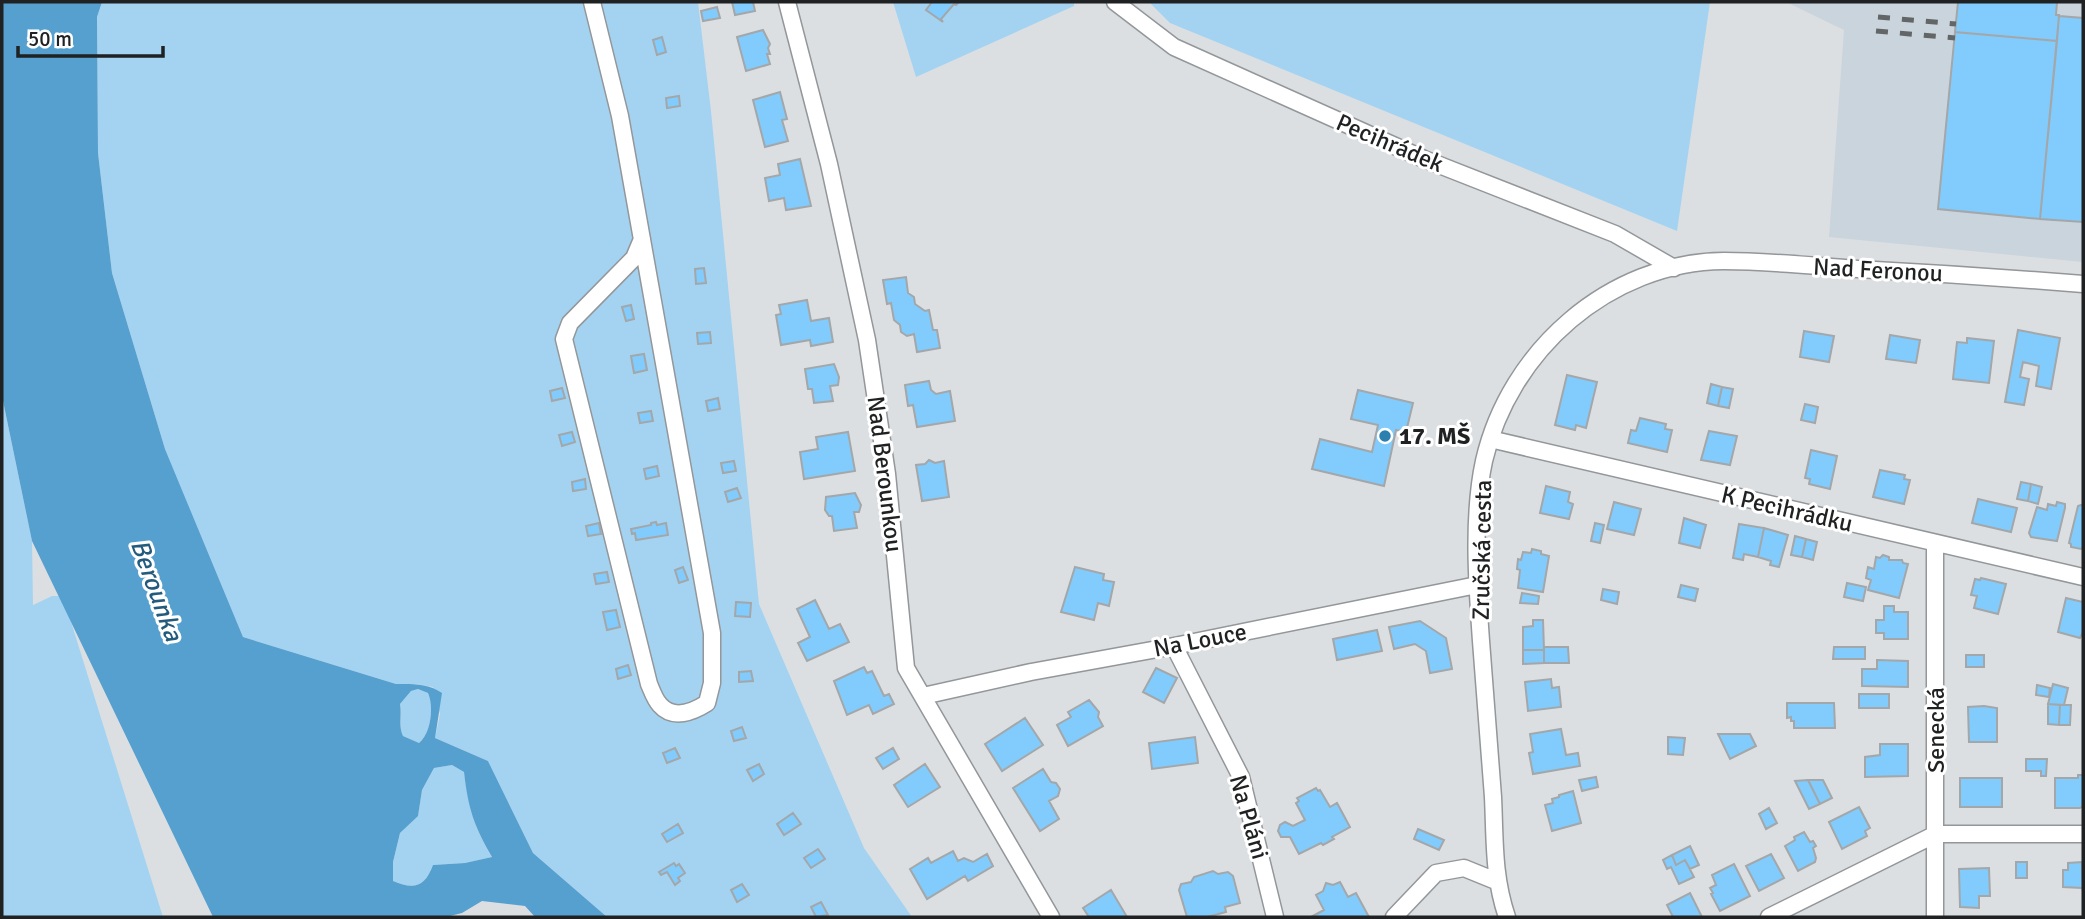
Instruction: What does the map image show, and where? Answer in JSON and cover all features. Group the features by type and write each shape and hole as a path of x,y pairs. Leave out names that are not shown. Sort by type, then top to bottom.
{"street":[{"path":"592,2 620,116 642,239 712,633 712,683 707,703 693,712 676,713 661,706 649,684 564,338 570,323 634,258 642,239"},
{"name":"Nad Berounkou","path":"787,2 829,164 867,340 887,474 906,668 1051,917"},
{"name":"Pecihrádek","path":"1115,2 1174,47 1424,159 1615,234 1674,268"},
{"name":"Nad Feronou","path":"1674,268 1723,261 2083,284"},
{"name":"Zručská cesta","path":"1507,917 1496,881 1477,585 1479,490 1490,439 1512,389 1528,365 1556,333 1592,302 1630,281 1674,268"},
{"name":"K Pecihrádku","path":"1490,439 2083,577"},
{"name":"Senecká","path":"1935,543 1935,917"},
{"name":"Na Louce","path":"923,696 1031,672 1477,585"},
{"name":"Na Pláni","path":"1174,646 1241,777 1275,917"},
{"path":"1769,917 1936,834 2083,834"},
{"path":"1394,917 1436,873 1464,868 1496,881"}],"shaded area":[{"path":"102,2 698,2 759,604 864,848 912,917 607,917 533,853 488,761 435,738 440,714 433,687 396,684 243,637 165,449 112,273 98,153 97,17"},
{"path":"893,2 1074,2 1074,6 916,77"},
{"path":"1149,2 1710,2 1677,231 1170,23"},
{"path":"1786,2 2083,2 2083,262 1829,237 1844,30"},
{"path":"2,396 32,541 33,605 52,596 63,596 163,917 2,917"},
{"path":"418,689 428,693 431,712 429,726 419,743 403,736 400,704 411,691"},
{"path":"452,765 464,772 473,816 492,857 465,863 433,865 426,878 418,885 393,881 393,862 400,833 418,815 422,790 434,768"}],"water":[{"name":"Berounka","path":"2,2 102,2 97,17 98,153 112,273 165,449 243,637 396,684 425,686 442,693 435,738 488,761 533,853 607,917 535,917 525,906 482,901 462,913 446,917 213,917 32,541 2,396","holes":["418,689 428,693 431,712 429,726 419,743 403,736 400,704 411,691","452,765 464,772 473,816 492,857 465,863 433,865 426,878 418,885 393,881 393,862 400,833 418,816 422,790 434,768"]}],"building":[{"path":"732,2 753,2 755,11 735,15"},
{"path":"932,2 959,2 941,19 943,22 926,10"},
{"path":"1958,2 2057,2 2057,41 1955,32"},
{"path":"717,7 720,18 703,21 701,11"},
{"path":"2059,16 2083,18 2083,222 2040,219"},
{"path":"763,30 770,44 770,54 767,54 770,64 746,71 737,37"},
{"path":"1955,32 2057,41 2040,219 1938,209"},
{"path":"662,37 666,52 657,55 653,40"},
{"path":"780,92 787,119 782,120 788,141 765,147 753,100"},
{"path":"679,96 680,106 667,108 666,98"},
{"path":"800,159 811,206 786,210 784,198 769,201 765,178 780,175 778,164"},
{"path":"704,268 706,283 696,284 695,269"},
{"path":"906,277 908,293 914,297 915,304 925,311 929,310 933,330 937,330 940,348 917,352 914,334 907,336 901,332 900,325 894,320 891,303 887,304 883,280"},
{"path":"807,300 811,321 829,318 833,342 811,346 810,340 781,345 776,315 781,314 779,305"},
{"path":"631,305 634,319 626,321 622,307"},
{"path":"2018,330 2060,338 2051,389 2036,386 2039,366 2023,362 2020,377 2029,379 2024,405 2005,402"},
{"path":"1804,331 1834,336 1829,362 1800,357"},
{"path":"710,332 711,343 698,344 697,333"},
{"path":"1890,335 1920,340 1916,363 1886,359"},
{"path":"1967,338 1994,341 1989,383 1953,379 1957,342 1967,343"},
{"path":"644,354 647,370 634,373 631,356"},
{"path":"834,364 839,377 838,385 830,386 833,401 814,403 812,389 808,389 805,369"},
{"path":"1567,375 1597,382 1586,428 1576,425 1575,430 1555,425"},
{"path":"929,381 931,390 936,394 950,391 955,421 917,427 913,405 908,406 905,385"},
{"path":"1711,384 1722,387 1718,406 1707,403"},
{"path":"1722,387 1733,389 1729,408 1718,406"},
{"path":"562,388 565,398 552,401 550,391"},
{"name":"17. MŠ","path":"1358,390 1413,403 1406,432 1396,430 1384,486 1312,469 1320,439 1372,452 1378,425 1351,419"},
{"path":"718,398 720,409 708,411 706,401"},
{"path":"1805,404 1818,407 1815,423 1801,420"},
{"path":"651,411 653,421 640,423 638,413"},
{"path":"1640,418 1666,424 1665,429 1672,430 1667,452 1628,443 1631,430 1636,431"},
{"path":"1709,431 1737,436 1730,465 1701,460"},
{"path":"572,432 575,442 562,446 559,435"},
{"path":"848,432 855,471 804,479 800,452 818,449 816,437"},
{"path":"1811,450 1837,456 1830,489 1809,484 1810,479 1805,478"},
{"path":"929,460 935,463 944,461 949,497 922,501 916,465 925,464"},
{"path":"734,461 736,471 723,473 721,463"},
{"path":"657,466 659,476 646,479 644,469"},
{"path":"1880,470 1905,475 1904,479 1910,480 1904,504 1873,497"},
{"path":"585,479 586,489 573,491 572,482"},
{"path":"2021,482 2031,484 2028,501 2017,499"},
{"path":"2031,484 2042,487 2038,504 2028,501"},
{"path":"1546,486 1570,492 1568,502 1573,504 1569,519 1540,513"},
{"path":"737,488 741,498 728,502 725,492"},
{"path":"855,493 861,505 859,512 854,512 857,528 834,531 832,516 825,510 826,497"},
{"path":"1978,499 2017,508 2011,532 1972,523"},
{"path":"1614,502 1641,509 1634,535 1607,529"},
{"path":"2057,502 2065,504 2065,508 2057,541 2031,537 2029,533 2037,507 2047,510 2048,504 2056,506"},
{"path":"2083,505 2081,549 2071,547 2069,543 2078,506"},
{"path":"1684,518 1706,525 1700,548 1679,543"},
{"path":"656,522 657,525 666,523 668,535 636,540 631,529"},
{"path":"599,523 601,534 588,536 586,526"},
{"path":"1595,523 1604,525 1600,543 1591,541"},
{"path":"1739,524 1764,528 1758,557 1744,554 1743,560 1733,558"},
{"path":"1764,528 1788,535 1779,567 1758,557"},
{"path":"1795,536 1806,539 1802,557 1791,555"},
{"path":"1806,539 1817,542 1813,560 1802,557"},
{"path":"1532,549 1549,556 1543,592 1518,588 1518,559 1521,560 1523,552 1531,553"},
{"path":"1876,557 1889,557 1889,560 1902,560 1908,564 1899,598 1868,590 1871,580 1866,578 1868,567 1874,569"},
{"path":"683,567 688,580 679,583 675,570"},
{"path":"1075,567 1104,574 1103,580 1114,582 1109,606 1098,603 1094,620 1061,612"},
{"path":"607,572 609,582 596,584 594,574"},
{"path":"1975,579 2006,584 1998,614 1974,608 1977,596 1971,595"},
{"path":"1847,583 1866,587 1863,601 1844,597"},
{"path":"1681,585 1698,589 1695,601 1678,597"},
{"path":"1603,589 1619,592 1617,604 1601,600"},
{"path":"1522,593 1539,596 1538,604 1520,603"},
{"path":"2066,598 2083,602 2083,632 2080,638 2058,632"},
{"path":"815,600 829,629 840,624 849,642 807,661 798,643 810,637 797,609"},
{"path":"736,602 751,603 750,617 735,616"},
{"path":"1884,606 1894,606 1894,612 1908,612 1908,639 1884,639 1884,633 1876,633 1876,620 1884,620"},
{"path":"616,610 620,627 607,630 603,612"},
{"path":"1533,620 1543,620 1544,650 1523,650 1523,627 1533,626"},
{"path":"1420,621 1446,638 1452,669 1430,673 1426,651 1415,644 1394,649 1389,627"},
{"path":"1377,630 1382,651 1337,660 1333,639"},
{"path":"1544,647 1568,647 1569,663 1544,663"},
{"path":"1834,647 1865,647 1865,659 1833,659"},
{"path":"1523,650 1544,650 1544,663 1523,664"},
{"path":"1966,655 1984,655 1984,667 1966,667"},
{"path":"1877,660 1908,661 1908,687 1862,686 1862,669 1877,669"},
{"path":"628,665 631,675 618,679 616,669"},
{"path":"864,667 867,673 872,671 884,696 889,694 894,704 873,714 869,705 847,715 834,681"},
{"path":"1156,668 1177,678 1164,703 1143,692"},
{"path":"751,671 753,681 739,682 739,672"},
{"path":"1551,679 1552,688 1559,687 1561,707 1528,711 1525,682"},
{"path":"2053,684 2068,688 2064,705 2048,704"},
{"path":"2037,685 2050,688 2049,697 2036,695"},
{"path":"1859,694 1889,694 1889,708 1859,708"},
{"path":"1089,700 1099,712 1098,717 1103,726 1068,746 1057,725 1071,717 1068,712"},
{"path":"1787,703 1834,703 1835,728 1794,728 1794,721 1791,721 1791,717 1787,718"},
{"path":"2048,704 2060,705 2059,725 2048,724"},
{"path":"2060,705 2071,705 2070,725 2059,725"},
{"path":"1968,707 1997,708 1997,742 1969,742"},
{"path":"1025,718 1043,745 1002,771 985,744"},
{"path":"742,727 746,738 734,741 731,731"},
{"path":"1561,729 1566,755 1578,753 1580,766 1533,774 1529,753 1533,752 1530,734"},
{"path":"1718,734 1750,734 1756,746 1730,759"},
{"path":"1195,737 1198,763 1152,769 1149,743"},
{"path":"1668,737 1685,738 1683,755 1668,754"},
{"path":"1880,744 1908,744 1908,776 1865,777 1865,757 1880,755"},
{"path":"675,748 680,758 667,763 663,753"},
{"path":"893,748 899,759 883,769 876,758"},
{"path":"2026,759 2047,759 2046,776 2041,776 2041,771 2026,771"},
{"path":"759,764 764,774 753,781 747,770"},
{"path":"925,764 940,787 908,807 894,785"},
{"path":"1043,769 1051,782 1056,783 1060,789 1058,796 1049,801 1059,819 1040,831 1013,788"},
{"path":"2078,775 2083,775 2083,806 2055,808 2055,778 2078,778"},
{"path":"1596,777 1598,787 1582,791 1579,780"},
{"path":"1960,778 2002,778 2002,807 1960,807"},
{"path":"1808,780 1823,780 1832,798 1820,804"},
{"path":"1808,780 1820,804 1809,809 1795,781"},
{"path":"1316,788 1330,807 1337,803 1350,827 1323,845 1321,843 1299,854 1290,837 1281,837 1278,831 1280,825 1285,822 1293,826 1305,820 1296,803 1299,801 1297,798"},
{"path":"1573,791 1581,823 1552,831 1545,805 1553,803 1552,799 1559,795"},
{"path":"1859,807 1870,828 1865,831 1867,836 1842,849 1829,822"},
{"path":"1769,808 1777,823 1766,829 1759,814"},
{"path":"793,813 801,824 784,835 777,824"},
{"path":"678,824 683,833 667,842 662,834"},
{"path":"1418,829 1444,840 1439,850 1414,839"},
{"path":"1804,832 1816,846 1813,848 1816,858 1815,862 1798,871 1785,846"},
{"path":"1690,846 1699,865 1690,869 1685,860 1676,865 1672,855"},
{"path":"818,849 825,859 811,868 804,858"},
{"path":"953,851 958,861 964,858 973,862 987,854 993,866 968,881 965,876 927,899 910,869 928,858 931,863"},
{"path":"1771,854 1784,878 1759,891 1746,866"},
{"path":"1672,855 1676,865 1685,860 1694,877 1679,884 1671,867 1667,869 1663,860"},
{"path":"2016,862 2027,862 2027,878 2016,878"},
{"path":"2082,862 2083,891 2082,888 2063,887 2063,870 2068,870 2068,863"},
{"path":"674,863 676,866 679,864 685,873 678,878 680,881 675,885 667,872 661,875 659,872"},
{"path":"1734,864 1750,896 1720,911 1711,894 1713,893 1710,888 1716,885 1712,875"},
{"path":"1989,868 1990,896 1979,896 1979,908 1960,907 1959,869"},
{"path":"1213,871 1218,874 1228,872 1233,876 1240,903 1225,907 1226,912 1207,917 1187,917 1179,890 1181,884"},
{"path":"1340,882 1348,897 1356,893 1369,917 1311,917 1324,910 1316,895 1323,891 1326,883 1333,885"},
{"path":"742,884 749,895 737,902 731,890"},
{"path":"1111,890 1127,917 1089,917 1083,908"},
{"path":"1690,893 1702,917 1673,917 1667,905"},
{"path":"821,902 828,915 816,917 811,907"}],"railway":[{"path":"1878,17 1956,24"},
{"path":"1876,31 1955,38"}],"place":[{"name":"17. MŠ","path":"1385,436"}]}
